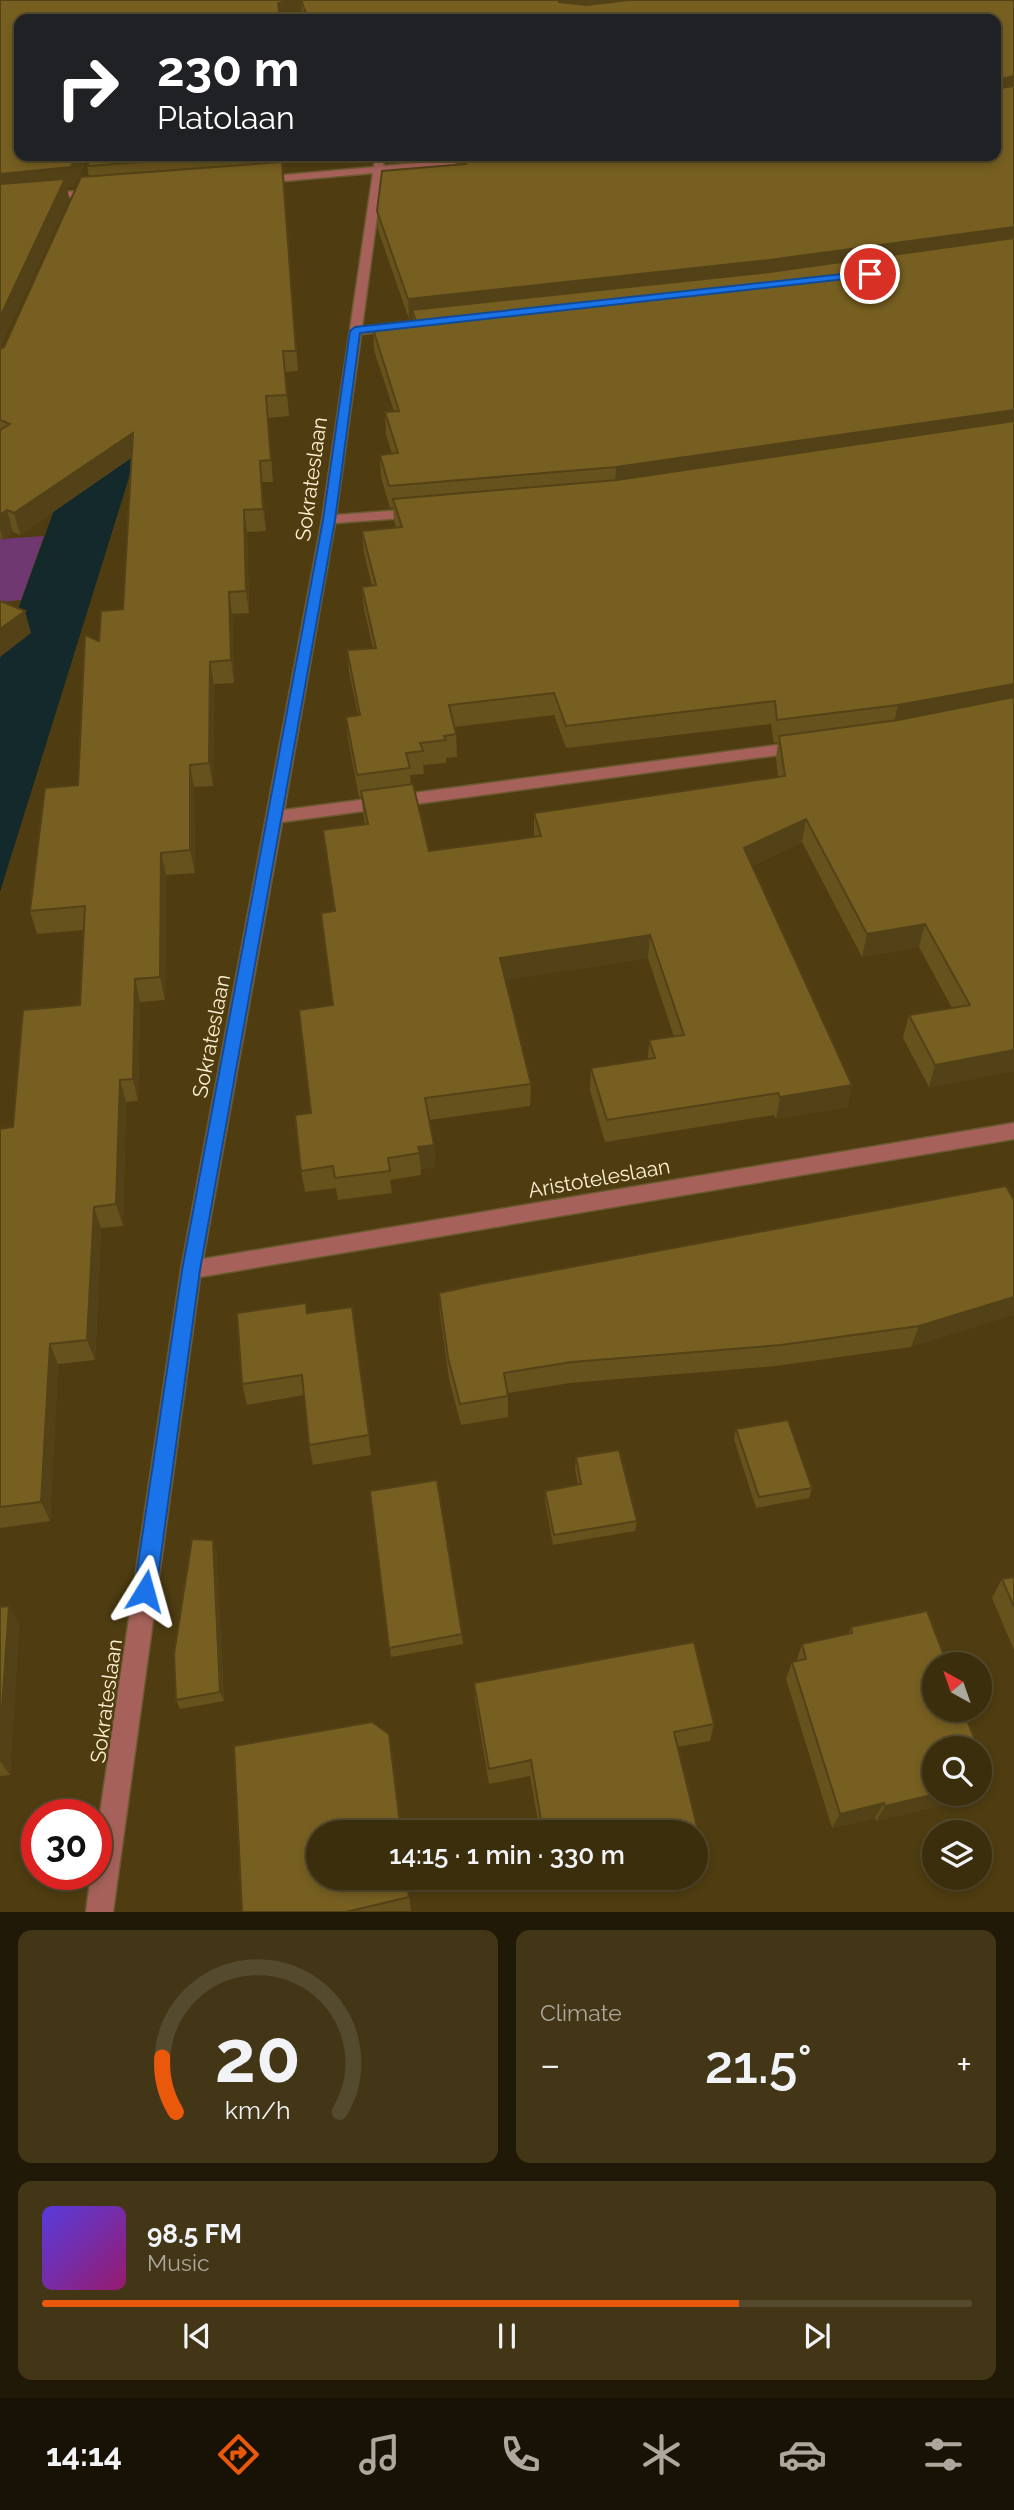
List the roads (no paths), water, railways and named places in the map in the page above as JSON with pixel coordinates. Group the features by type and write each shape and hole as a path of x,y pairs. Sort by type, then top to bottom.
{"street":[{"path":"255,180 379,163 484,161"},
{"name":"Sokrateslaan","path":"99,1912 191,1270 329,520 379,163"},
{"path":"0,198 81,189 115,190"},
{"path":"73,205 81,189"},
{"path":"355,331 450,321"},
{"path":"329,520 424,512"},
{"path":"275,817 810,746"},
{"name":"Aristoteleslaan","path":"191,1270 1014,1131"}],"water":[{"path":"217,195 0,892 0,659 154,235"}]}
